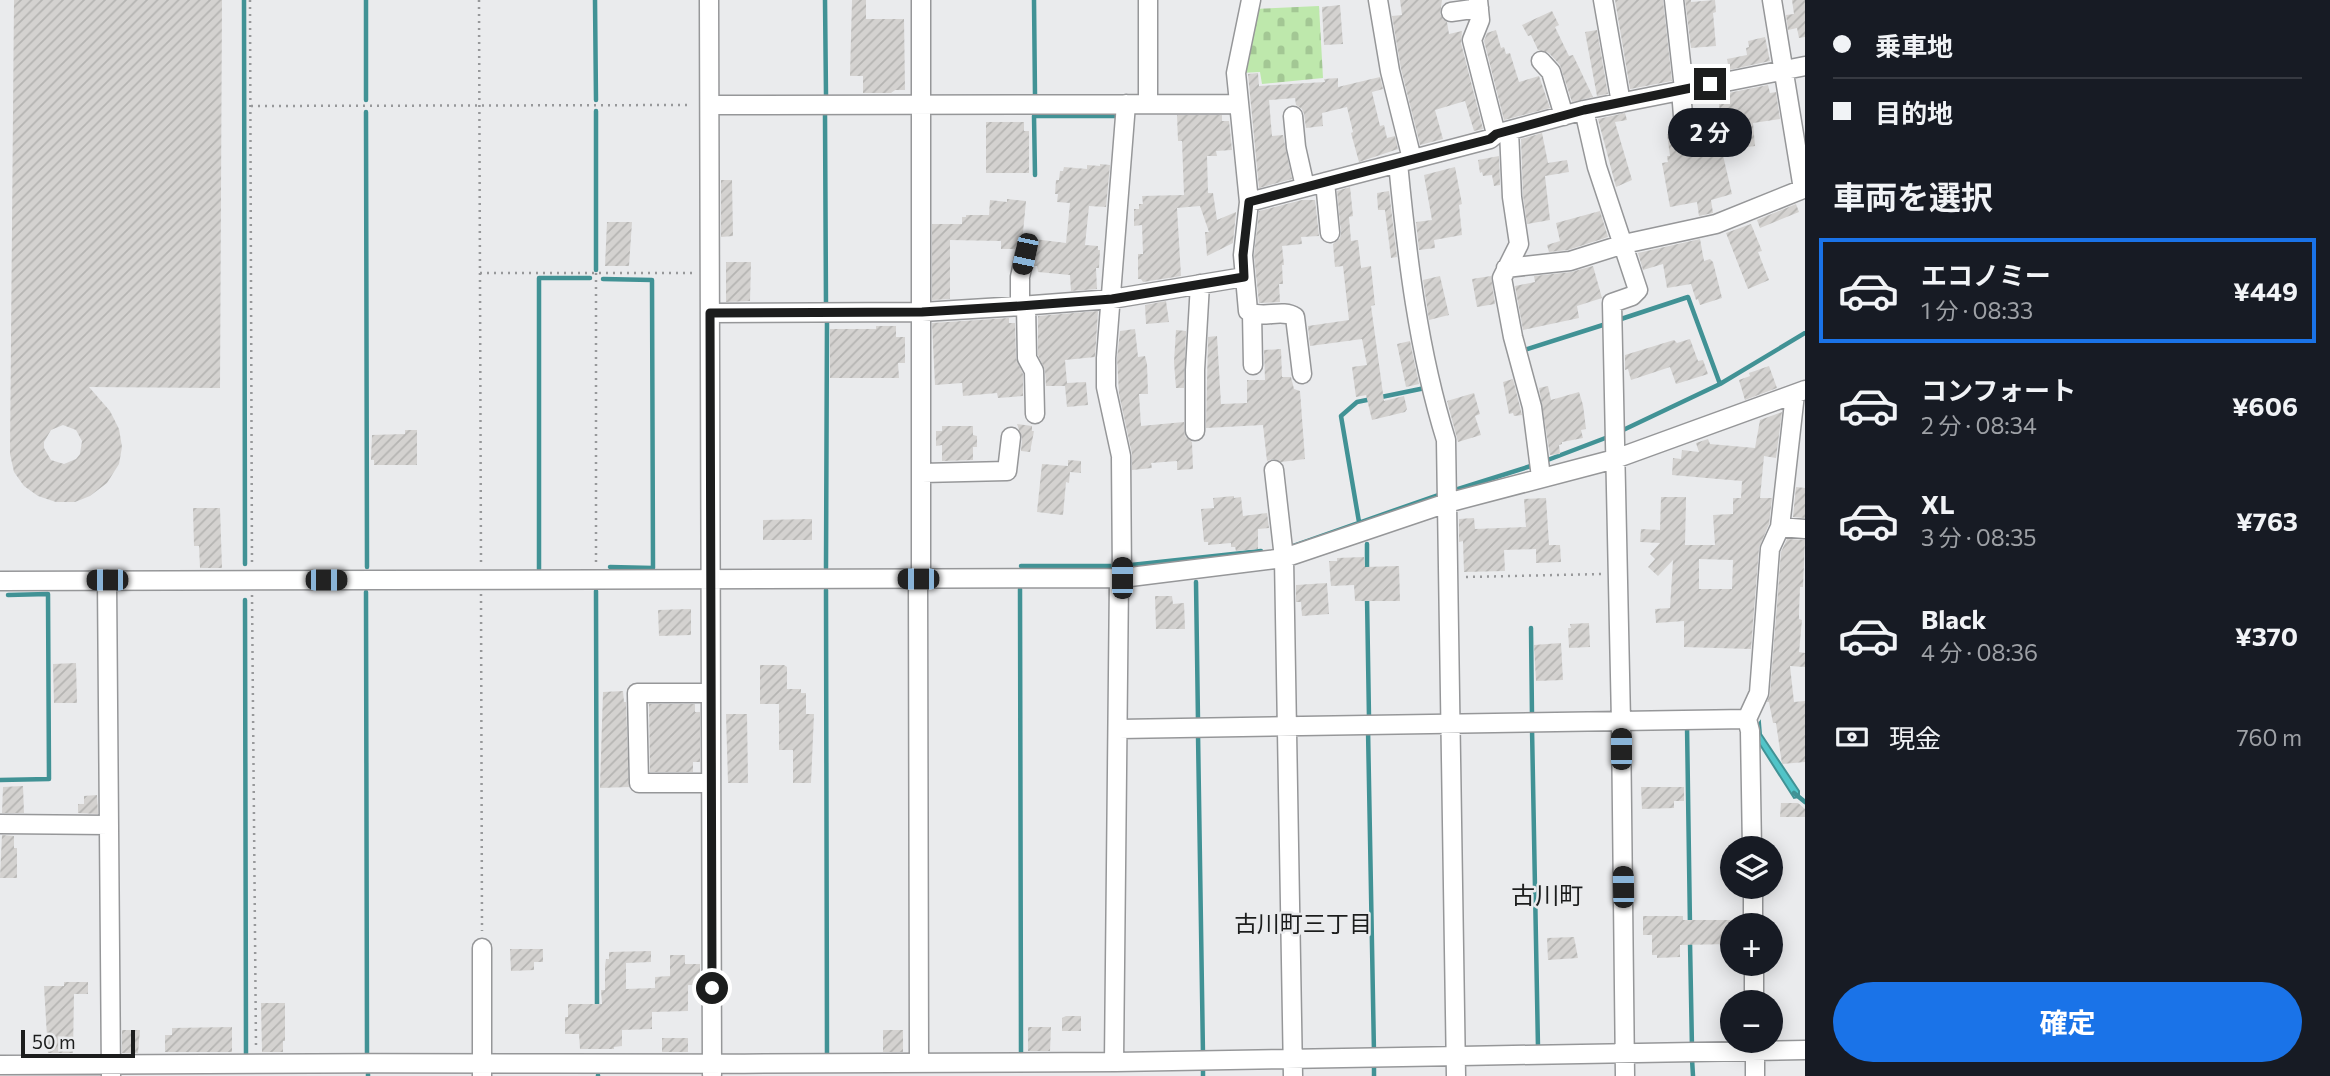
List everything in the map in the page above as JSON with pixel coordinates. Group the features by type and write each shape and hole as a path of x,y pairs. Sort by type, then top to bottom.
{"street":[{"path":"709,0 712,1070"},
{"path":"919,1062 921,0"},
{"path":"1148,0 1148,104"},
{"path":"1251,0 1236,73 1249,202 1243,255 1248,311 1290,314 1295,317 1301,374"},
{"path":"1378,0 1405,161 1408,265 1430,383 1446,440 1456,1076"},
{"path":"1603,0 1621,103"},
{"path":"1674,0 1684,129"},
{"path":"1506,268 1570,261 1624,244 1716,224 1804,195 1772,0"},
{"path":"1451,12 1478,4 1480,20 1472,40 1502,133 1519,244 1502,278 1513,337 1519,351 1532,407 1541,477"},
{"path":"1541,61 1551,72 1564,116"},
{"path":"1249,202 1490,139 1502,133 1584,110 1805,66"},
{"path":"1114,1062 1121,456 1107,387 1106,358 1126,104"},
{"path":"710,105 1238,104"},
{"path":"1584,110 1597,167 1638,290 1633,296 1612,303 1625,1076"},
{"path":"1293,116 1304,187"},
{"path":"1325,182 1330,233"},
{"path":"1025,254 1020,277 1027,358 1034,371 1035,414"},
{"path":"710,313 922,312 1112,299 1244,277"},
{"path":"1195,431 1200,284"},
{"path":"1252,313 1252,365"},
{"path":"0,581 1121,578 1284,558 1447,503 1615,459 1800,392 1780,527 1770,549 1759,693 1747,719 1750,731 1752,836"},
{"path":"922,473 1007,471 1011,437"},
{"path":"1274,470 1284,558 1292,1068"},
{"path":"1780,527 1805,529"},
{"path":"107,580 111,1070"},
{"path":"711,693 637,693 639,783 711,783"},
{"path":"1119,729 1747,719"},
{"path":"0,824 109,825"},
{"path":"482,948 482,1070"},
{"path":"0,1065 111,1070 712,1070 919,1062 1114,1062 1292,1068 1456,1056 1625,1053 1720,1048"},
{"path":"1783,1048 1805,1050"},
{"path":"1755,1053 1755,1076"}],"path":[{"path":"250,0 256,1070"},
{"path":"479,0 482,948"},
{"path":"250,106 710,105"},
{"path":"480,273 710,273"},
{"path":"596,273 596,579"},
{"path":"1448,578 1618,574"}],"green space":[{"path":"1319,6 1323,78 1262,84 1260,72 1240,73 1253,9"}],"water":[{"path":"1760,722 1761,734 1799,791 1799,797 1794,798 1757,740 1755,729"}],"building":[{"path":"14,0 222,0 220,388 89,387 110,411 119,429 122,447 119,464 107,483 90,496 75,502 56,502 38,496 24,486 14,472 10,454","holes":["63,425 76,430 82,441 80,454 76,459 64,464 51,460 44,448 44,442 51,430"]},
{"path":"852,0 866,0 866,19 904,19 905,90 863,93 863,76 850,76"},
{"path":"1400,0 1442,0 1440,14 1447,22 1449,34 1462,31 1461,43 1483,129 1474,131 1465,101 1435,110 1443,139 1420,145 1401,69 1392,16 1402,15"},
{"path":"1615,0 1663,0 1672,81 1630,89"},
{"path":"1685,0 1715,0 1716,12 1713,13 1716,46 1691,48"},
{"path":"1792,0 1805,0 1805,37 1799,38 1797,28 1788,30 1786,15 1794,14"},
{"path":"1340,5 1343,44 1324,45 1322,7"},
{"path":"1552,11 1559,25 1555,27 1569,56 1573,55 1593,97 1572,102 1560,65 1549,53 1538,50 1531,35 1528,36 1522,25"},
{"path":"1496,30 1501,48 1504,47 1506,54 1510,53 1519,82 1539,76 1550,108 1504,120 1484,41 1487,33"},
{"path":"1597,30 1608,94 1597,96 1585,32"},
{"path":"1765,37 1770,61 1729,70 1727,59 1747,55 1748,41"},
{"path":"1258,73 1259,86 1325,82 1324,79 1338,78 1338,87 1380,77 1383,89 1372,92 1380,126 1384,125 1387,138 1395,136 1398,149 1359,162 1347,107 1322,113 1323,126 1306,128 1304,114 1296,105 1295,98 1269,100 1272,136 1283,135 1292,179 1259,188 1248,74"},
{"path":"1768,85 1770,93 1776,92 1780,119 1753,123 1755,146 1724,150 1718,95"},
{"path":"1625,113 1627,120 1615,122 1632,180 1616,187 1598,119"},
{"path":"1177,115 1222,115 1222,121 1229,121 1232,150 1216,151 1217,156 1207,156 1208,193 1213,193 1217,220 1236,212 1233,243 1207,256 1205,232 1209,232 1200,206 1177,208 1181,276 1143,282 1138,279 1138,254 1143,254 1142,225 1134,226 1134,209 1139,209 1139,204 1143,204 1142,196 1184,195 1182,141 1178,141"},
{"path":"986,122 1024,122 1024,131 1029,131 1029,173 986,173"},
{"path":"1542,133 1548,163 1567,160 1569,172 1545,176 1550,220 1527,224 1521,139"},
{"path":"1674,133 1684,140 1687,157 1722,151 1732,194 1711,200 1713,213 1699,216 1697,202 1670,207 1662,163 1668,162 1667,156 1670,156 1667,134"},
{"path":"1499,156 1500,185 1494,186 1492,175 1483,176 1482,172 1480,173 1478,160"},
{"path":"1087,165 1110,165 1106,207 1089,206 1085,245 1098,246 1100,250 1099,268 1096,268 1097,289 1071,291 1070,275 1038,272 1037,266 1034,266 1034,239 1066,243 1070,203 1057,202 1056,180 1059,180 1060,171 1063,171 1064,167 1087,169"},
{"path":"1455,167 1462,204 1459,205 1462,235 1434,240 1435,248 1419,250 1416,222 1432,220 1424,175"},
{"path":"721,180 732,180 733,236 721,237"},
{"path":"1350,187 1353,216 1349,217 1351,241 1358,240 1361,268 1371,266 1375,305 1371,306 1384,401 1404,396 1407,409 1405,412 1372,420 1366,395 1356,397 1352,367 1367,365 1362,339 1310,346 1308,326 1349,320 1343,266 1335,267 1333,244 1340,238 1341,233 1337,191"},
{"path":"1389,191 1397,257 1391,258 1385,210 1378,210 1377,193"},
{"path":"1007,199 1026,201 1022,243 1015,249 1001,249 1001,241 950,240 950,299 932,300 932,224 962,224 962,217 966,215 989,215 990,200 1007,202"},
{"path":"1302,200 1315,200 1319,236 1301,237 1302,244 1282,246 1284,265 1283,284 1279,284 1280,302 1259,303 1254,255 1259,211"},
{"path":"1796,204 1799,212 1760,228 1757,220"},
{"path":"1600,211 1608,237 1568,250 1549,252 1547,245 1560,241 1556,223"},
{"path":"607,222 632,222 629,266 605,266"},
{"path":"1751,224 1762,251 1758,252 1769,280 1748,289 1726,233"},
{"path":"1700,239 1704,261 1710,259 1713,262 1722,298 1700,305 1691,284 1667,288 1663,264 1643,270 1638,253"},
{"path":"726,262 751,262 750,301 726,302"},
{"path":"1593,266 1602,298 1577,306 1579,318 1523,330 1515,286 1535,282 1534,276 1571,272"},
{"path":"1440,276 1449,315 1429,320 1423,280"},
{"path":"1491,276 1495,304 1477,307 1472,279"},
{"path":"1166,301 1169,322 1146,324 1145,305"},
{"path":"1098,311 1095,357 1065,360 1067,383 1086,382 1088,405 1067,407 1065,386 1046,386 1045,370 1038,355 1038,316"},
{"path":"1009,318 1009,323 1015,323 1016,358 1023,374 1023,396 998,398 997,393 963,396 962,383 935,385 932,323"},
{"path":"876,326 896,326 896,337 905,337 905,363 898,363 899,378 830,378 830,329 876,329"},
{"path":"1135,329 1138,357 1145,356 1147,364 1148,394 1139,394 1141,426 1184,422 1185,436 1192,442 1193,469 1177,470 1177,461 1151,463 1152,468 1132,470 1132,454 1119,394 1117,358 1120,331"},
{"path":"1176,330 1186,331 1184,388 1176,388"},
{"path":"1217,336 1221,404 1247,403 1247,380 1265,380 1264,350 1281,349 1282,377 1291,377 1294,389 1300,391 1305,459 1267,461 1263,425 1206,428 1208,337"},
{"path":"1690,339 1698,361 1703,360 1708,374 1676,384 1670,367 1631,380 1628,369 1625,370 1625,355 1674,340 1677,343"},
{"path":"1410,341 1419,384 1406,387 1397,344"},
{"path":"1769,366 1777,388 1745,400 1739,380 1750,376 1749,373"},
{"path":"1513,379 1522,415 1509,414 1503,382"},
{"path":"1548,386 1551,400 1579,392 1583,405 1586,429 1581,430 1583,438 1562,442 1559,445 1560,454 1550,455 1539,388"},
{"path":"1474,393 1480,414 1475,416 1481,435 1458,442 1447,401"},
{"path":"1782,412 1776,458 1764,456 1760,498 1772,498 1769,524 1759,548 1751,649 1684,647 1684,621 1656,623 1655,609 1670,608 1673,560 1658,576 1648,567 1655,559 1650,554 1660,543 1640,542 1641,529 1660,530 1661,497 1686,497 1685,545 1715,545 1713,515 1733,514 1733,498 1741,498 1742,481 1672,475 1673,458 1681,459 1682,450 1699,452 1696,443 1708,439 1710,444 1755,448 1760,420","holes":["1699,559 1733,560 1732,589 1699,589"]},
{"path":"1017,424 1032,426 1034,431 1030,452 1021,451 1022,438"},
{"path":"942,426 973,426 977,447 973,447 973,460 942,461 942,445 936,446 936,431 942,431"},
{"path":"405,430 417,430 417,465 374,465 374,460 371,460 372,435 405,434"},
{"path":"1068,460 1081,461 1081,473 1070,472 1069,483 1066,482 1063,515 1037,512 1042,464 1068,466"},
{"path":"1796,487 1805,488 1805,518 1793,517"},
{"path":"1241,497 1243,516 1267,513 1269,528 1258,529 1258,549 1236,551 1235,547 1231,547 1231,543 1208,545 1208,542 1204,542 1201,509 1214,508 1213,498"},
{"path":"1546,498 1549,545 1560,545 1561,562 1536,563 1536,549 1504,550 1505,571 1464,572 1463,541 1459,542 1459,519 1474,518 1475,529 1526,527 1524,499"},
{"path":"193,508 220,508 222,568 200,568 199,546 194,546"},
{"path":"812,519 812,540 763,540 763,520"},
{"path":"1787,539 1805,540 1803,587 1800,587 1799,619 1802,620 1799,652 1805,653 1805,667 1790,666 1794,702 1805,701 1805,762 1782,764 1776,723 1773,723 1767,702 1770,694 1781,552"},
{"path":"1364,557 1365,567 1399,566 1400,601 1355,601 1354,585 1331,586 1329,561"},
{"path":"1327,583 1329,614 1302,616 1301,602 1296,602 1296,585"},
{"path":"1155,596 1172,596 1173,604 1184,603 1185,629 1156,629"},
{"path":"691,609 691,635 659,636 658,610"},
{"path":"1589,623 1590,647 1569,648 1570,624"},
{"path":"1561,643 1563,680 1536,681 1534,645"},
{"path":"76,663 77,703 54,703 53,664"},
{"path":"760,665 784,665 787,667 787,689 801,689 801,693 806,693 806,714 814,714 811,783 793,783 793,750 779,750 779,704 760,704"},
{"path":"623,691 626,702 629,787 600,788 603,692"},
{"path":"649,704 695,704 695,712 700,712 700,762 693,762 693,772 650,772"},
{"path":"726,714 747,714 748,783 728,783"},
{"path":"23,786 24,813 2,813 3,787"},
{"path":"1641,787 1684,787 1684,801 1674,801 1674,808 1642,809"},
{"path":"97,795 98,814 78,813 78,804 84,804 84,796"},
{"path":"1781,803 1798,803 1805,809 1805,817 1780,817"},
{"path":"2,835 14,836 14,848 17,848 17,878 0,878"},
{"path":"1643,916 1720,920 1720,944 1680,945 1680,957 1657,958 1657,955 1652,955 1652,935 1643,935"},
{"path":"1574,937 1578,958 1548,960 1547,938"},
{"path":"510,949 543,949 543,962 534,962 534,970 511,971"},
{"path":"651,951 651,962 626,963 626,989 655,988 655,977 670,976 670,955 685,955 685,964 700,964 700,985 688,985 688,1011 652,1012 652,1029 622,1030 622,1046 614,1049 580,1049 579,1034 565,1034 568,1004 602,1004 601,990 605,990 605,966 609,952"},
{"path":"64,982 88,982 88,994 74,994 73,1053 48,1053 44,986 64,986"},
{"path":"261,1003 285,1003 283,1052 262,1052"},
{"path":"1081,1016 1081,1031 1062,1031 1062,1018"},
{"path":"232,1027 232,1052 165,1052 165,1035 172,1035 172,1028"},
{"path":"1028,1027 1051,1027 1050,1051 1028,1051"},
{"path":"122,1030 140,1030 138,1053 122,1053"},
{"path":"883,1030 903,1030 903,1052 883,1052"},
{"path":"662,1038 688,1038 688,1052 662,1052"}],"waterway":[{"path":"244,0 245,564"},
{"path":"366,0 366,100"},
{"path":"595,0 596,100"},
{"path":"825,0 826,95"},
{"path":"1034,0 1035,95"},
{"path":"596,111 596,270"},
{"path":"366,112 367,567"},
{"path":"825,115 826,307"},
{"path":"1035,175 1034,116 1116,116"},
{"path":"539,569 539,278 590,278"},
{"path":"603,279 652,280 653,568 610,567"},
{"path":"1618,320 1688,297 1720,384"},
{"path":"826,568 827,318"},
{"path":"1524,350 1606,324"},
{"path":"1621,431 1720,384 1805,333"},
{"path":"1359,522 1341,416 1357,402 1425,388"},
{"path":"1545,461 1608,437"},
{"path":"1455,490 1534,465"},
{"path":"1290,547 1441,494"},
{"path":"1367,544 1367,571"},
{"path":"1131,565 1261,551"},
{"path":"1021,566 1112,566"},
{"path":"1196,582 1198,721 1201,721"},
{"path":"1020,589 1021,1055"},
{"path":"826,590 827,1057"},
{"path":"596,591 597,1008"},
{"path":"366,592 367,1054"},
{"path":"0,780 49,779 48,594 8,595"},
{"path":"1367,597 1369,718"},
{"path":"245,600 246,1057"},
{"path":"1531,628 1532,716"},
{"path":"1687,725 1690,926"},
{"path":"1532,728 1538,1048"},
{"path":"1368,729 1374,1053"},
{"path":"1198,734 1203,1055"},
{"path":"1794,793 1805,802"},
{"path":"1690,942 1692,1048"},
{"path":"1692,1059 1693,1076"},
{"path":"1374,1065 1374,1076"},
{"path":"1203,1071 1203,1076"}],"district":[{"name":"古川町","path":"1547,896"},
{"name":"古川町三丁目","path":"1303,924"}],"route":[{"path":"712,988 710,313 922,312 1020,306 1112,299 1244,277 1243,255 1249,202 1490,139 1496,134 1584,110 1710,84"}]}
